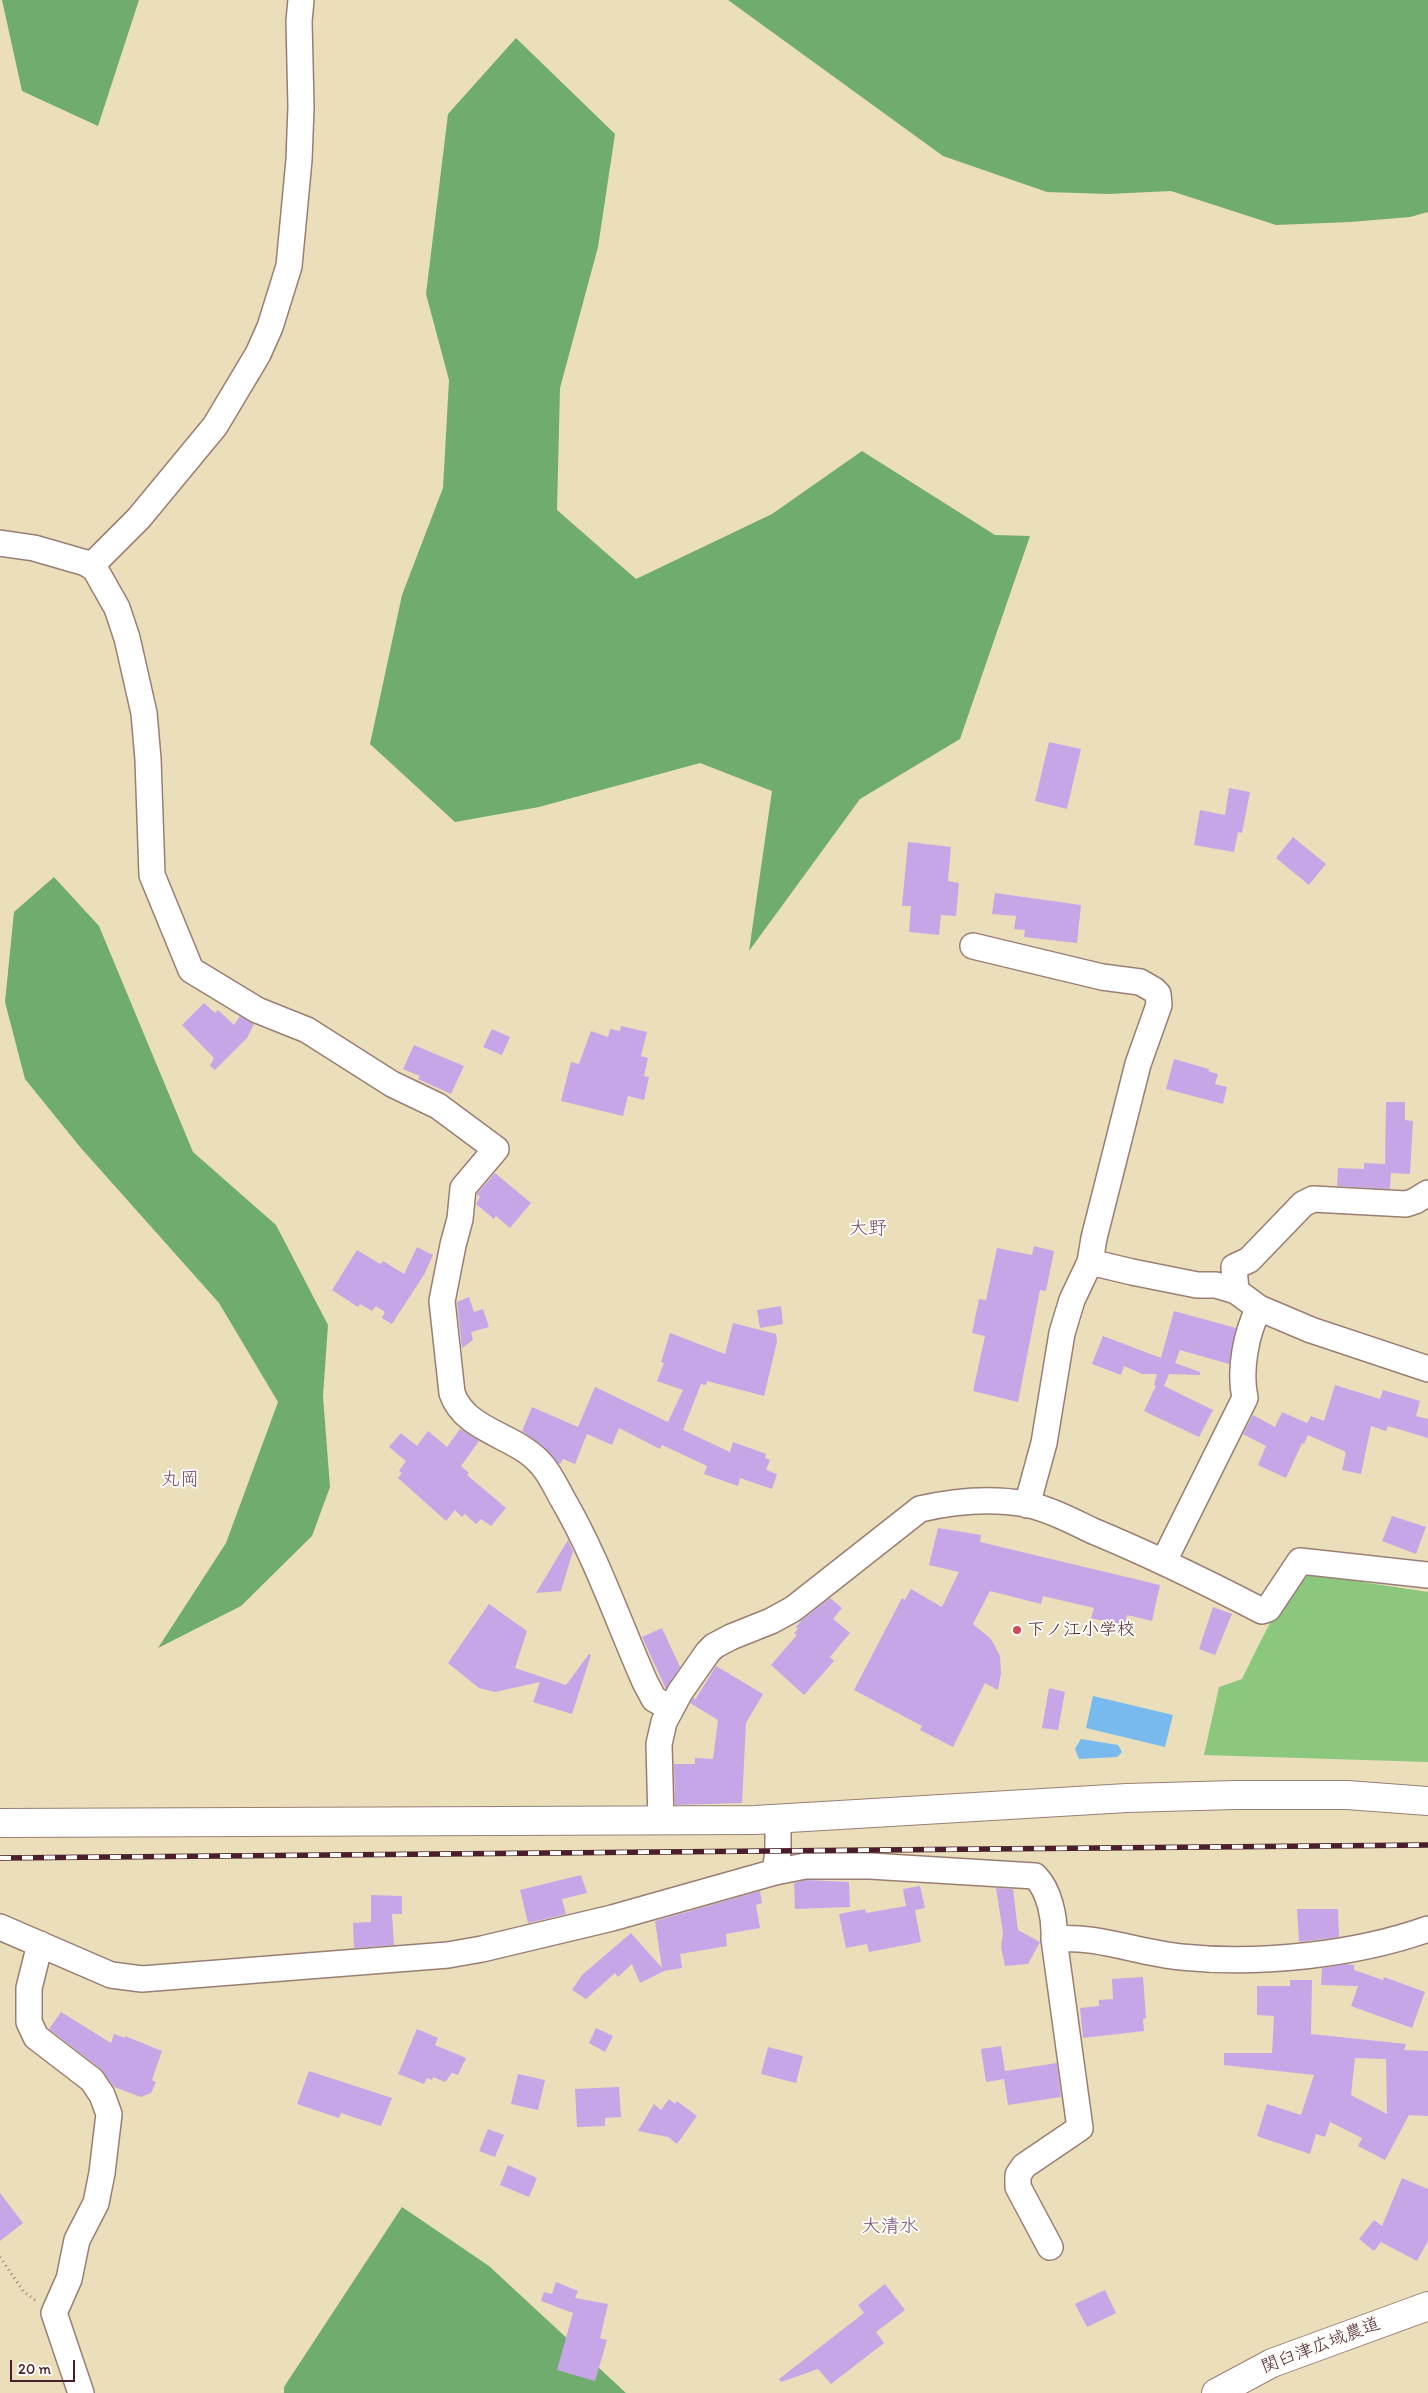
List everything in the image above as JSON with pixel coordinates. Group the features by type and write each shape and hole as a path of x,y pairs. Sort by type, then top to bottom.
{"street":[{"path":"90,566 139,518 215,426 258,354 270,327 289,266 299,151 300,0"},
{"path":"0,543 34,548 86,563 94,569 117,608 128,638 144,712 148,759 152,875 191,970 257,1010 307,1030 392,1084 438,1106 496,1149 463,1188 460,1219 443,1289 442,1301 454,1401 468,1417 512,1442 542,1464 578,1525 645,1682 654,1699 670,1708"},
{"path":"972,946 1102,976 1140,982 1158,994 1159,1005 1138,1064 1094,1238 1090,1262 1072,1300 1062,1333 1044,1443 1027,1504"},
{"path":"1236,1291 1234,1267 1249,1260 1303,1204 1313,1199 1406,1204 1428,1193"},
{"path":"1090,1262 1197,1285 1216,1285 1236,1291 1259,1308 1311,1330 1428,1369"},
{"path":"1164,1561 1245,1398 1242,1385 1250,1326 1259,1308"},
{"path":"661,1821 659,1744 670,1708 694,1671 714,1646 788,1612 920,1509 944,1503 987,1501 1027,1504 1164,1561 1262,1611 1268,1609 1300,1560 1427,1572"},
{"path":"0,1823 778,1819 1190,1795 1347,1795 1428,1801"},
{"path":"774,1872 778,1851 778,1819"},
{"path":"0,1928 111,1974 128,1978 403,1960 491,1947 612,1918 774,1872 805,1866 830,1864 1035,1876 1043,1887 1055,1926 1054,1939 1080,2128 1024,2166 1018,2175 1018,2187 1050,2247"},
{"path":"1054,1939 1069,1938 1123,1945 1182,1957 1249,1958 1306,1955 1371,1946 1428,1929"},
{"path":"40,1944 29,1988 29,2022 36,2037 92,2080 102,2094 110,2114 96,2203 77,2240 69,2279 54,2313 80,2393"},
{"name":"関臼津広域農道","path":"1216,2393 1272,2363 1428,2306"}],"path":[{"path":"0,2257 24,2292 54,2313"}],"green space":[{"path":"2,0 139,0 98,126 22,91"},
{"path":"728,0 1428,0 1428,212 1410,217 1276,225 1171,191 1108,194 1047,192 943,156"},
{"path":"516,38 615,134 598,247 560,388 557,510 636,579 772,514 862,451 995,535 1030,536 960,739 860,799 749,951 772,791 700,763 539,807 455,822 370,744 402,595 443,488 449,380 426,294 448,114"},
{"path":"54,877 99,926 193,1152 276,1225 328,1325 323,1396 330,1487 312,1536 241,1606 158,1648 226,1543 278,1402 219,1303 80,1147 25,1079 5,1002 14,912"},
{"path":"1309,1574 1428,1592 1428,1762 1204,1755 1219,1687 1242,1679 1279,1608 1298,1583"},
{"path":"402,2207 489,2266 626,2393 284,2393 284,2387"}],"water":[{"path":"1093,1696 1173,1715 1165,1747 1086,1728"},
{"path":"1081,1739 1118,1745 1122,1752 1117,1757 1079,1759 1075,1749"}],"building":[{"path":"1049,742 1081,749 1067,809 1035,801"},
{"path":"1229,788 1250,792 1242,833 1238,832 1234,852 1194,845 1200,810 1225,815"},
{"path":"1293,837 1326,864 1309,885 1276,858"},
{"path":"908,842 951,847 948,881 959,883 956,916 941,915 939,935 909,932 911,906 902,906"},
{"path":"995,893 1081,905 1077,943 1024,937 1025,930 1014,929 1016,916 992,914"},
{"path":"204,1003 215,1013 218,1010 234,1025 240,1016 254,1024 247,1038 215,1070 210,1066 214,1058 182,1025"},
{"path":"621,1026 647,1032 641,1056 648,1058 644,1076 649,1077 644,1100 628,1096 623,1116 561,1101 571,1062 579,1064 591,1031 608,1037 610,1029 620,1031"},
{"path":"492,1029 510,1037 502,1055 483,1047"},
{"path":"414,1045 464,1066 451,1094 418,1079 420,1076 403,1069"},
{"path":"1174,1059 1209,1069 1208,1071 1218,1074 1215,1084 1227,1087 1223,1104 1166,1089"},
{"path":"1386,1102 1405,1102 1405,1120 1413,1121 1410,1174 1391,1173 1390,1189 1337,1186 1338,1168 1364,1169 1364,1163 1385,1164"},
{"path":"495,1173 531,1203 510,1228 496,1216 494,1219 476,1204 480,1197 477,1194"},
{"path":"1034,1246 1054,1251 1046,1291 1040,1290 1018,1402 973,1391 985,1336 972,1333 979,1299 986,1300 997,1248 1032,1255"},
{"path":"417,1247 433,1255 425,1273 392,1324 382,1318 385,1312 376,1306 372,1311 360,1304 358,1307 332,1290 357,1250 380,1264 383,1261 404,1274"},
{"path":"469,1297 474,1312 483,1309 489,1327 471,1332 473,1340 462,1348 457,1302"},
{"path":"781,1306 783,1324 760,1328 757,1310"},
{"path":"1174,1311 1236,1328 1229,1364 1180,1350 1175,1363 1200,1372 1200,1375 1169,1374 1164,1386 1213,1410 1199,1437 1144,1411 1156,1386 1154,1385 1157,1374 1142,1374 1124,1366 1121,1375 1092,1364 1103,1336 1161,1358"},
{"path":"733,1323 776,1334 777,1342 764,1396 707,1381 706,1385 701,1384 683,1430 730,1452 733,1442 766,1454 765,1458 770,1460 766,1470 777,1474 772,1489 740,1478 738,1486 704,1474 707,1466 662,1445 660,1449 619,1428 612,1445 587,1434 575,1464 563,1459 560,1464 558,1463 542,1445 522,1431 532,1407 578,1427 595,1387 668,1422 683,1390 657,1381 664,1363 661,1362 670,1333 725,1354"},
{"path":"1335,1385 1380,1399 1383,1390 1420,1401 1416,1416 1428,1419 1428,1438 1388,1426 1386,1431 1371,1426 1361,1474 1342,1470 1346,1452 1308,1435 1304,1444 1302,1443 1286,1478 1258,1465 1266,1446 1243,1434 1253,1415 1275,1427 1282,1412 1307,1423 1311,1416 1324,1421"},
{"path":"460,1429 479,1441 461,1466 469,1473 467,1475 506,1508 491,1526 481,1519 476,1524 465,1514 462,1517 455,1510 446,1521 398,1478 402,1473 399,1471 406,1461 389,1447 401,1433 417,1446 428,1431 447,1447"},
{"path":"1392,1516 1426,1527 1416,1554 1382,1541"},
{"path":"938,1528 981,1535 980,1542 1160,1585 1152,1621 1127,1615 1125,1626 1091,1618 1094,1608 1043,1596 1041,1604 990,1591 973,1624 991,1639 1000,1656 1001,1674 998,1690 985,1683 953,1747 920,1730 922,1726 854,1690 902,1598 905,1600 911,1589 942,1607 959,1572 929,1565"},
{"path":"568,1540 573,1551 561,1591 536,1593"},
{"path":"830,1598 842,1608 833,1619 850,1633 830,1657 834,1661 804,1695 771,1665 797,1635 794,1633 801,1621"},
{"path":"489,1604 527,1631 515,1668 566,1685 589,1654 591,1655 572,1714 533,1702 540,1682 495,1692 479,1688 448,1663"},
{"path":"1213,1607 1232,1614 1215,1655 1199,1649"},
{"path":"662,1628 680,1667 666,1689 642,1637"},
{"path":"716,1666 763,1694 746,1723 742,1803 675,1805 674,1764 695,1764 695,1758 713,1759 718,1720 690,1703 694,1697 695,1700"},
{"path":"1049,1688 1065,1692 1058,1730 1042,1728"},
{"path":"581,1875 587,1893 562,1899 566,1914 528,1923 520,1890"},
{"path":"806,1880 849,1882 850,1907 795,1909 794,1883"},
{"path":"920,1886 925,1908 915,1910 921,1942 869,1952 867,1944 846,1948 839,1914 865,1909 866,1913 906,1906 903,1889"},
{"path":"996,1888 1013,1889 1018,1930 1040,1942 1028,1964 1005,1966 1001,1947 1003,1933"},
{"path":"760,1891 762,1903 756,1905 760,1928 726,1934 727,1946 680,1954 682,1968 664,1971 640,1983 632,1964 618,1977 615,1973 586,1999 572,1990 582,1975 631,1933 662,1968 655,1921"},
{"path":"371,1895 402,1896 402,1914 392,1914 394,1945 354,1948 353,1923 371,1922"},
{"path":"1297,1909 1338,1909 1339,1937 1299,1942"},
{"path":"1346,1964 1354,1965 1354,1970 1383,1980 1384,1977 1425,1992 1412,2028 1351,2006 1358,1986 1321,1985 1322,1968"},
{"path":"1143,1977 1146,2018 1143,2019 1144,2031 1083,2038 1080,2008 1099,2006 1099,2000 1113,1999 1112,1979"},
{"path":"1290,1980 1312,1980 1311,2034 1406,2044 1404,2050 1428,2051 1428,2116 1409,2115 1385,2160 1358,2146 1362,2138 1330,2122 1325,2137 1316,2134 1310,2154 1257,2136 1267,2104 1301,2115 1314,2075 1224,2065 1224,2053 1272,2053 1274,2016 1257,2015 1257,1986 1290,1986","holes":["1355,2058 1386,2059 1387,2114 1351,2095"]},
{"path":"61,2012 111,2043 114,2034 125,2038 125,2036 162,2051 152,2080 156,2082 151,2093 141,2097 114,2087 101,2069 49,2029"},
{"path":"596,2028 613,2036 605,2052 589,2043"},
{"path":"417,2029 438,2038 435,2045 466,2058 458,2075 452,2073 445,2082 433,2077 432,2080 427,2078 424,2084 398,2074"},
{"path":"1001,2046 1005,2071 1057,2063 1061,2097 1008,2105 1004,2079 986,2082 981,2049"},
{"path":"768,2047 803,2056 796,2083 761,2074"},
{"path":"309,2071 392,2098 381,2126 341,2113 339,2118 297,2104"},
{"path":"518,2074 545,2080 538,2110 511,2104"},
{"path":"619,2087 621,2117 605,2118 605,2126 577,2127 575,2089"},
{"path":"669,2099 675,2104 677,2101 697,2116 677,2144 668,2137 638,2131 654,2104 661,2110"},
{"path":"488,2129 504,2135 495,2157 479,2151"},
{"path":"508,2165 537,2178 529,2197 500,2185"},
{"path":"1402,2178 1428,2189 1428,2241 1417,2261 1381,2242 1374,2251 1359,2239 1374,2220 1382,2226"},
{"path":"0,2193 23,2223 0,2241"},
{"path":"556,2282 578,2291 575,2298 608,2304 600,2338 607,2340 595,2381 557,2370 573,2313 541,2301 544,2292 552,2294"},
{"path":"885,2284 905,2310 876,2332 884,2343 831,2384 818,2369 781,2382 779,2379 864,2313 858,2305"},
{"path":"1105,2290 1116,2313 1087,2327 1075,2304"}],"railway":[{"path":"0,1858 1428,1845"}],"place":[{"name":"下ノ江小学校","path":"1017,1630"}],"district":[{"name":"大野","path":"868,1229"},
{"name":"丸岡","path":"180,1480"},
{"name":"大清水","path":"890,2227"}]}
